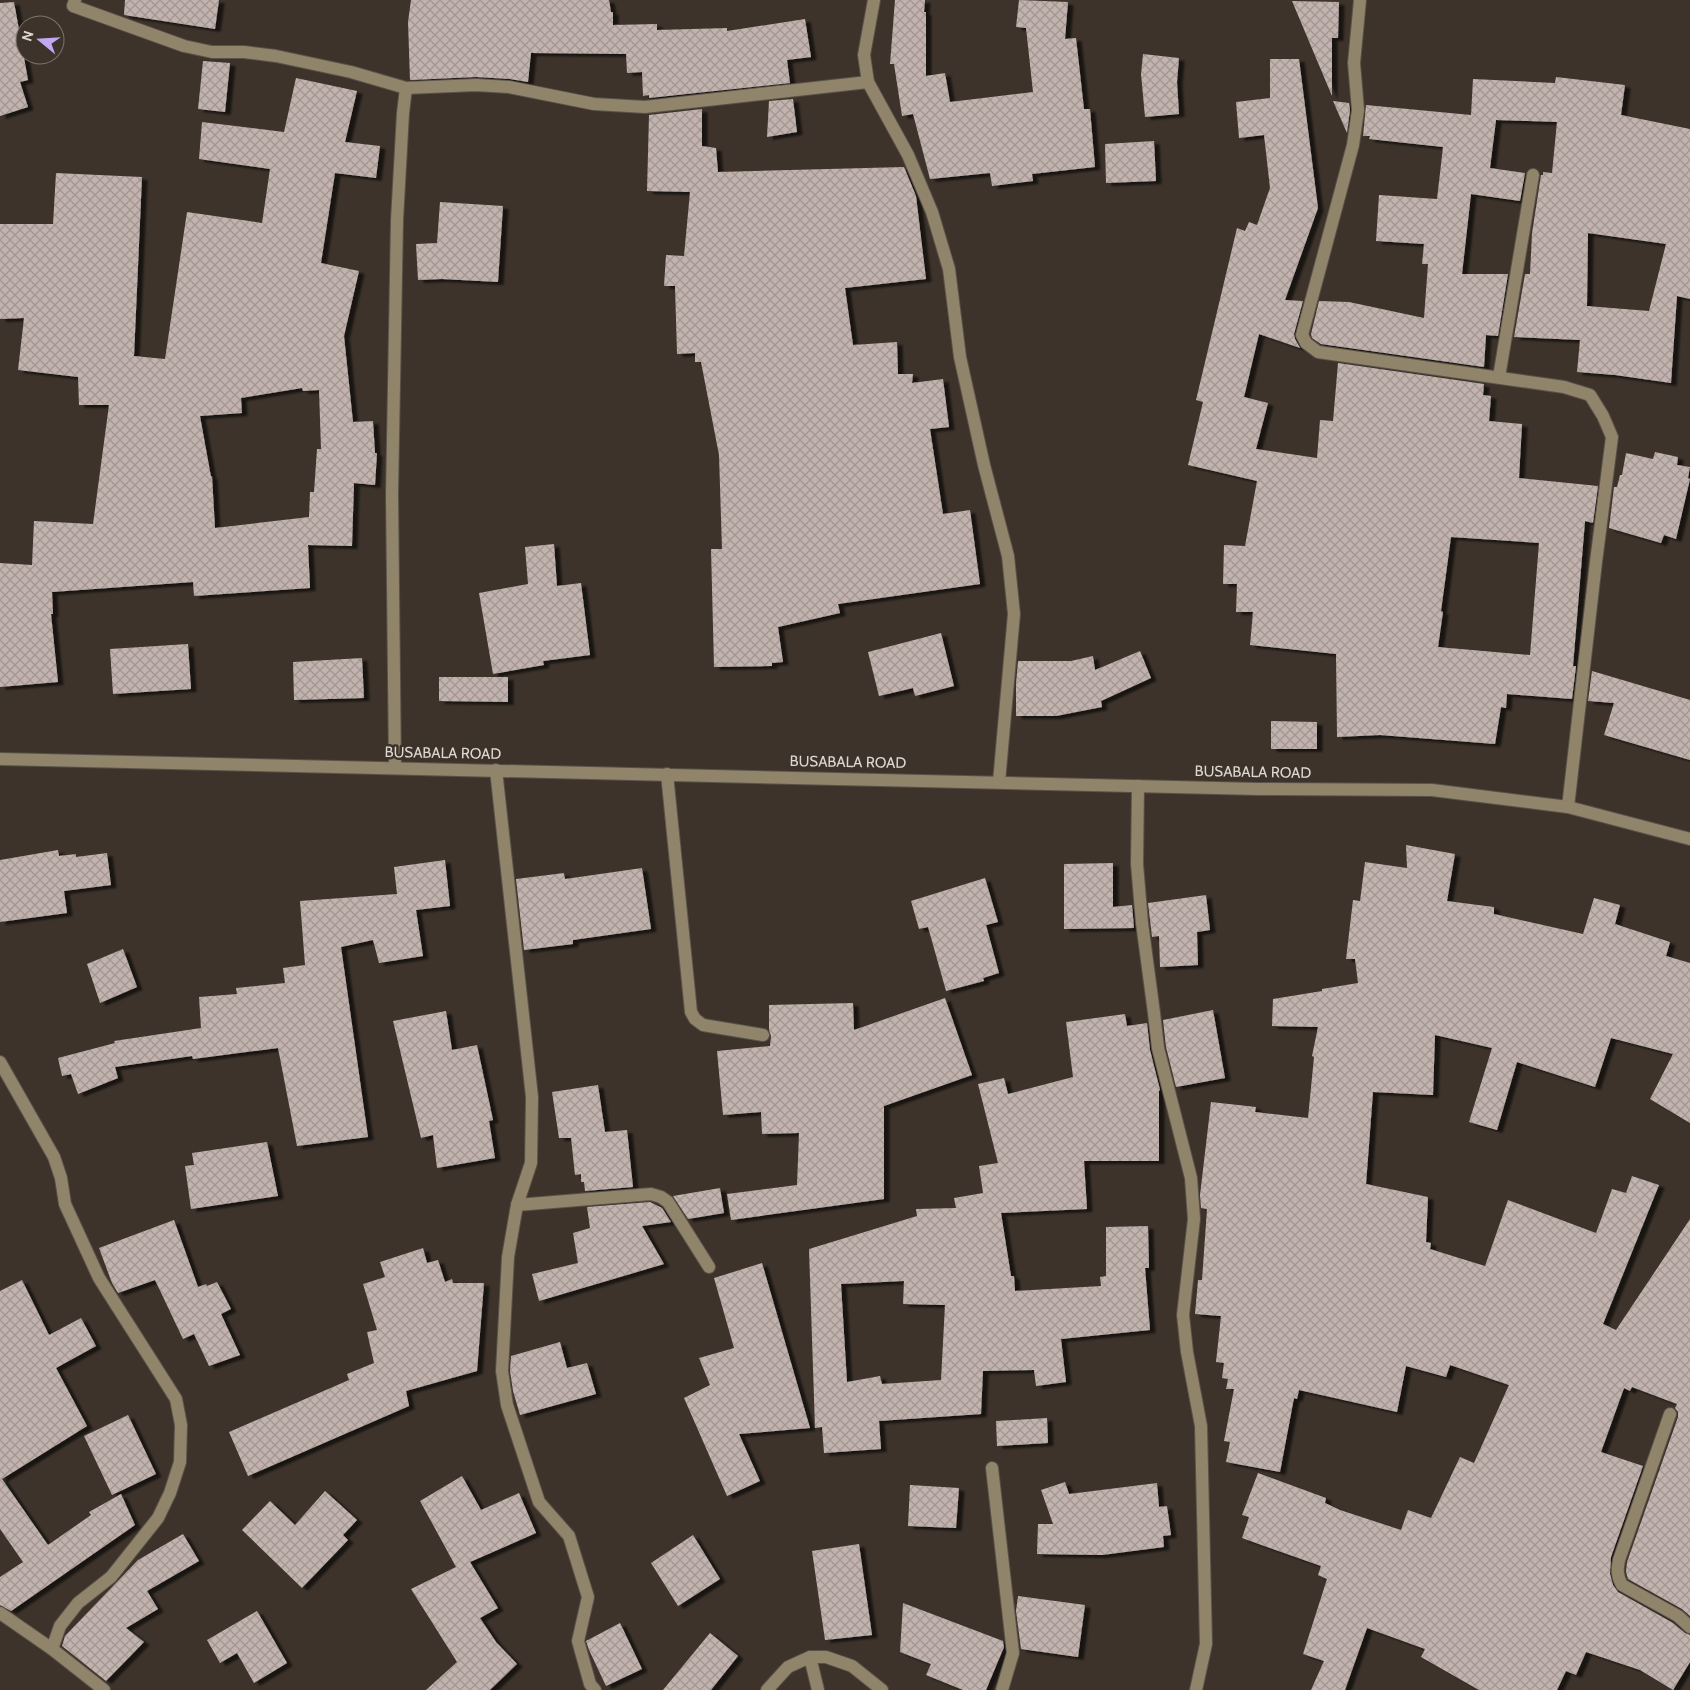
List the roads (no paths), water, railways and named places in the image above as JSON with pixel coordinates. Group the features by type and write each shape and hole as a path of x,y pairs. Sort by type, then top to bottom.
{"street":[{"path":"75,0 72,6 184,46 212,52 244,52 276,56 351,72 406,88 476,85 509,87 594,104 645,107 868,82"},
{"path":"874,0 864,55 868,82 908,155 932,212 948,269 960,357 984,465 1008,556 1014,614 998,782"},
{"path":"1360,0 1354,64 1358,110 1353,145 1302,335 1306,343 1318,352 1564,387 1590,395 1603,416 1612,437 1568,807"},
{"path":"395,768 392,485 397,220 406,88"},
{"path":"1499,377 1533,175"},
{"name":"BUSABALA ROAD","path":"0,759 1138,786 1432,790 1568,807 1690,839"},
{"path":"496,770 532,1097 531,1163 517,1205 508,1257 502,1371 507,1405 539,1502 569,1536 588,1596 578,1641 590,1684 595,1690"},
{"path":"667,774 691,1012 695,1019 703,1025 763,1035"},
{"path":"1138,786 1137,864 1152,1004 1158,1048 1190,1178 1194,1219 1183,1315 1187,1352 1201,1426 1206,1644 1196,1690"},
{"path":"0,1062 54,1157 61,1178 65,1204 99,1278 176,1399 181,1425 180,1462 170,1493 158,1518 111,1577 78,1603 60,1626 52,1649"},
{"path":"517,1205 651,1194 661,1196 668,1202 709,1267"},
{"path":"1670,1414 1617,1570 1618,1578 1622,1585 1678,1616 1690,1627"},
{"path":"992,1468 1013,1653 1002,1690"},
{"path":"0,1613 52,1649 104,1690"},
{"path":"810,1657 818,1690"},
{"path":"767,1690 788,1667 810,1657 826,1657 852,1666 882,1690"}]}
